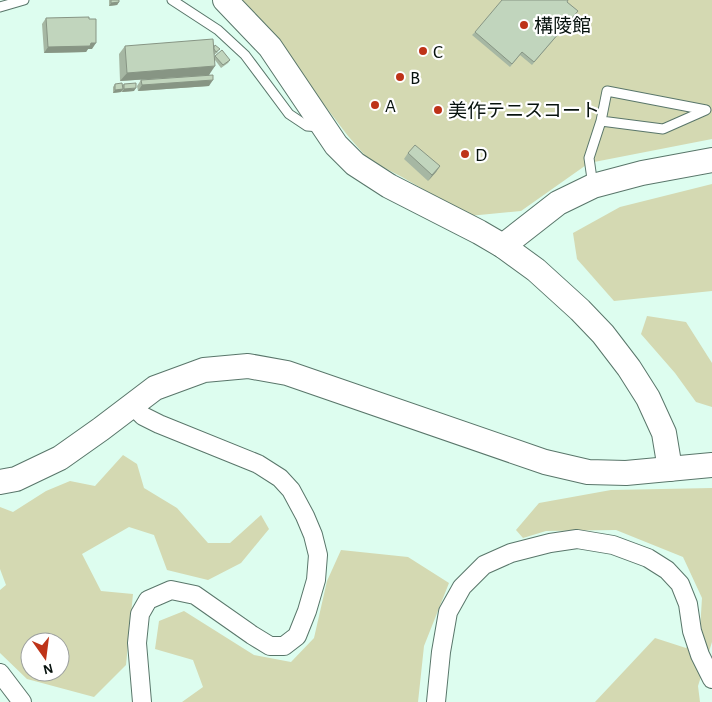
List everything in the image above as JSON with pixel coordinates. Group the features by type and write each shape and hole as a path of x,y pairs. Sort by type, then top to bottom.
{"street":[{"path":"225,0 270,47 336,145 355,164 389,186 503,246 536,270 603,334 629,368 648,398 664,433 670,469"},
{"path":"503,246 558,203 593,186 642,173 712,160"},
{"path":"0,482 16,478 60,458 155,388 204,370 248,366 287,374 545,462 588,472 626,473 712,465"},
{"path":"132,405 143,416 159,424 258,464 280,478 291,490 305,516 313,535 318,555 316,580 307,611 297,636 284,646 270,646 195,595 170,590 148,600 140,614 137,643 142,702"},
{"path":"436,702 441,652 448,612 462,587 484,565 511,553 550,543 577,539 613,544 648,558 667,570 680,584 688,604 692,631 700,655 712,679"},
{"path":"0,673 22,702"}],"lane":[{"path":"0,7 24,0"},
{"path":"172,0 218,30 245,55 289,114 306,126 323,127"},
{"path":"593,186 589,158 601,121 607,90 706,110 663,129 601,121"}],"green space":[{"path":"240,0 712,0 712,139 589,163 521,211 469,216 369,160"},
{"path":"712,184 712,291 614,301 577,259 573,233 620,207"},
{"path":"647,316 686,322 712,363 712,407 696,402 675,373 641,334"},
{"path":"123,455 137,464 144,488 177,508 208,543 230,543 261,515 269,529 241,563 208,580 167,570 154,535 129,527 82,554 101,591 133,594 126,665 94,697 38,682 70,682 70,632 20,632 20,672 0,653 0,590 6,585 0,569 0,507 13,512 46,491 70,481 95,486"},
{"path":"712,488 712,642 698,686 700,702 595,702 655,638 686,648 700,630 702,598 683,557 616,530 546,531 523,538 516,530 539,503 611,490"},
{"path":"341,550 408,557 449,583 424,646 418,702 182,702 203,687 193,660 155,649 159,621 184,611 254,655 291,662 314,638 327,581"}],"building":[{"path":"111,0 119,0 119,2 111,3"},
{"name":"構陵館","path":"502,0 568,0 567,2 578,11 534,62 522,52 512,64 475,32"},
{"path":"89,17 89,19 96,19 96,43 91,43 90,46 48,47 46,18"},
{"path":"213,39 215,66 127,73 125,46"},
{"path":"215,45 220,49 216,52 214,49"},
{"path":"222,50 230,60 223,65 215,56"},
{"path":"213,75 213,80 142,85 141,80"},
{"path":"122,83 123,89 115,90 115,84"},
{"path":"136,83 136,88 124,89 124,84"},
{"path":"415,145 440,166 432,175 408,153"}],"place":[{"name":"構陵館","path":"524,25"},
{"name":"C","path":"423,51"},
{"name":"B","path":"400,77"},
{"name":"A","path":"375,105"},
{"name":"美作テニスコート","path":"438,110"},
{"name":"D","path":"465,154"}]}
